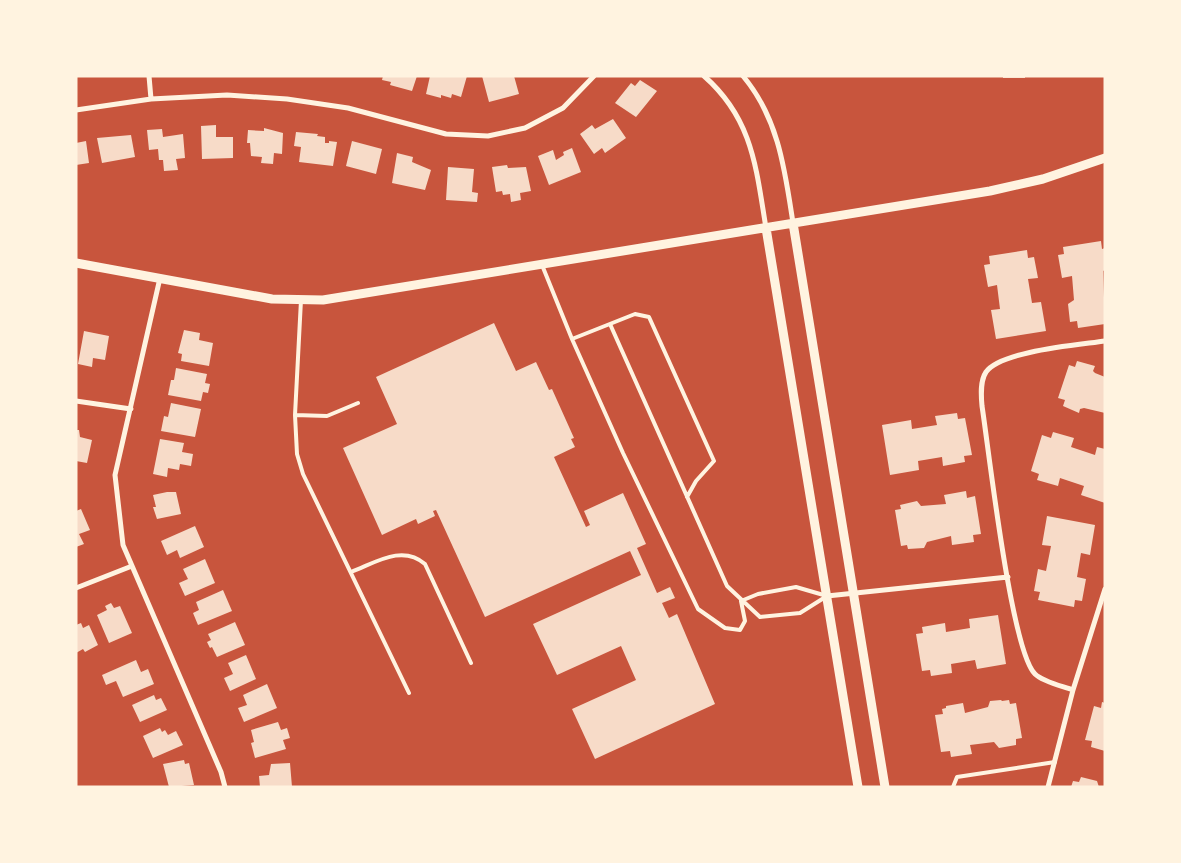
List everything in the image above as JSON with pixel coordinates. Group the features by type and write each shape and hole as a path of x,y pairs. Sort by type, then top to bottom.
{"street":[{"path":"150,76 151,99"},
{"path":"76,110 151,99 227,95 287,99 348,108 446,134 488,136 525,128 562,108 594,76"},
{"path":"704,76 730,104 744,127 754,154 858,787"},
{"path":"744,76 760,100 777,136 886,787"},
{"path":"76,263 272,299 337,298 1004,188 1064,173 1105,158"},
{"path":"160,278 115,475 123,545 221,772 225,787"},
{"path":"1073,690 1035,675 1026,662 1008,576 982,406 982,382 986,372 1000,360 1105,341"},
{"path":"76,401 131,408"},
{"path":"76,588 132,566"},
{"path":"827,596 1008,576"},
{"path":"1048,787 1073,690 1105,589"}],"lane":[{"path":"542,265 572,339 698,609 725,628 740,630 745,620 741,601"},
{"path":"301,300 295,414 296,448 303,474 409,692"},
{"path":"572,339 635,314 649,317 714,461 696,481 687,497"},
{"path":"610,324 727,586 760,617 800,613 827,596"},
{"path":"295,414 327,416 358,403"},
{"path":"351,572 395,555 404,554 418,558 426,564 471,663"},
{"path":"741,601 758,594 796,587 827,596"},
{"path":"953,787 957,777 972,773 1055,762"}],"building":[{"path":"383,76 417,76 412,91 390,85 391,82 382,80"},
{"path":"430,76 467,76 461,97 452,94 451,98 441,95 441,98 426,94"},
{"path":"482,76 514,76 519,94 489,102"},
{"path":"1003,76 1025,76 1025,78 1003,78"},
{"path":"640,80 657,91 636,117 615,103 631,83 635,86"},
{"path":"613,119 626,138 605,153 602,148 594,154 580,134 592,125 595,129"},
{"path":"216,125 216,137 233,137 233,158 202,159 201,126"},
{"path":"264,128 283,133 282,154 274,153 273,164 261,163 262,157 251,156 250,143 247,143 248,130 264,131"},
{"path":"162,129 163,137 183,134 185,158 176,159 178,170 164,171 163,160 159,160 158,149 149,150 147,130"},
{"path":"296,132 318,134 317,136 325,137 325,143 329,143 329,141 337,142 333,166 299,162 301,147 294,146"},
{"path":"131,135 135,157 102,163 97,138"},
{"path":"86,141 89,163 76,165 76,143"},
{"path":"352,141 382,149 376,174 346,166"},
{"path":"572,148 581,172 549,185 538,156 553,150 556,160 564,155 563,152"},
{"path":"397,153 413,157 412,162 431,170 425,190 392,183"},
{"path":"507,165 508,168 526,167 531,191 520,193 521,200 511,202 510,194 503,195 502,191 496,192 492,167"},
{"path":"448,167 474,169 472,192 478,193 477,202 446,200"},
{"path":"1101,241 1102,249 1105,248 1105,270 1103,271 1105,324 1078,328 1077,321 1070,322 1068,304 1074,300 1072,276 1062,278 1058,255 1064,254 1063,247"},
{"path":"1027,250 1028,258 1034,257 1038,278 1028,279 1032,303 1041,302 1046,331 996,339 991,310 1000,309 997,285 988,287 984,265 990,264 989,256"},
{"path":"494,323 516,371 536,362 549,390 552,389 574,438 571,439 575,447 554,457 586,527 590,525 584,511 623,493 646,544 637,548 657,593 670,587 675,598 662,603 669,618 677,614 715,704 595,759 572,709 636,680 621,646 557,675 533,624 641,575 630,551 485,617 436,510 433,511 435,516 418,524 416,519 382,535 343,448 397,424 376,377"},
{"path":"184,330 200,333 199,340 213,343 209,366 181,361 182,354 178,353"},
{"path":"84,331 109,336 105,360 93,358 92,367 78,364"},
{"path":"1077,361 1095,366 1093,371 1105,377 1105,413 1084,408 1080,409 1079,413 1063,406 1065,400 1058,398 1069,365 1075,367"},
{"path":"176,368 207,374 205,383 210,384 208,393 203,392 201,401 168,395"},
{"path":"171,403 201,409 195,437 161,431 164,416 168,417"},
{"path":"957,413 958,419 965,418 972,455 964,456 965,462 943,466 942,457 918,461 919,470 890,475 882,425 911,420 912,429 937,425 935,416"},
{"path":"76,430 79,430 80,437 92,440 87,463 76,461"},
{"path":"1053,432 1074,438 1071,447 1095,455 1097,447 1105,449 1105,503 1081,495 1084,486 1060,478 1058,486 1037,480 1039,474 1031,471 1042,435 1051,438"},
{"path":"160,439 184,443 182,452 193,454 191,466 180,464 179,470 168,468 167,477 153,474"},
{"path":"966,491 967,498 975,496 981,534 973,535 974,542 952,545 951,536 927,542 924,548 908,549 907,545 901,546 895,510 901,509 900,505 917,501 921,506 946,504 944,495"},
{"path":"176,492 181,514 157,519 153,507 156,507 153,495"},
{"path":"81,509 90,530 79,534 84,544 76,547 76,511"},
{"path":"1047,516 1095,525 1090,555 1081,553 1077,577 1086,579 1082,601 1075,600 1074,607 1038,600 1040,592 1034,591 1038,569 1046,571 1051,546 1042,545"},
{"path":"195,526 204,547 180,558 177,550 167,555 161,541"},
{"path":"205,559 215,583 185,596 179,583 188,579 183,569"},
{"path":"223,590 232,611 198,625 193,613 199,610 196,602"},
{"path":"111,603 114,608 120,606 132,633 109,643 97,615 107,610 105,606"},
{"path":"998,615 1006,664 977,669 975,660 951,664 952,673 931,676 930,670 922,671 916,634 923,633 922,627 945,623 946,632 970,628 969,619"},
{"path":"235,622 245,645 217,657 207,642 211,640 208,634"},
{"path":"81,623 83,628 89,625 98,645 85,652 83,649 76,653 76,625"},
{"path":"246,655 256,679 230,691 224,678 233,674 228,663"},
{"path":"136,660 141,672 148,669 154,684 123,697 116,681 106,685 102,675"},
{"path":"267,684 277,708 244,722 238,708 247,705 243,695"},
{"path":"154,695 156,700 161,698 167,710 140,722 132,705"},
{"path":"1009,700 1010,704 1016,703 1022,738 1016,739 1016,745 999,748 994,742 970,745 972,754 951,757 950,751 941,752 935,715 943,714 942,709 946,708 946,706 963,703 965,713 988,707 990,701"},
{"path":"1102,702 1105,703 1105,751 1091,747 1092,741 1085,740 1094,706 1101,708"},
{"path":"278,722 281,730 287,728 290,738 283,740 286,749 255,758 251,743 254,742 251,730"},
{"path":"160,728 162,732 165,730 168,735 176,731 183,745 153,758 143,736"},
{"path":"184,760 185,764 189,763 194,785 169,787 163,764"},
{"path":"290,763 292,787 260,787 259,776 269,775 271,764"},
{"path":"1081,777 1097,781 1099,787 1071,787 1073,781 1079,782"}]}
